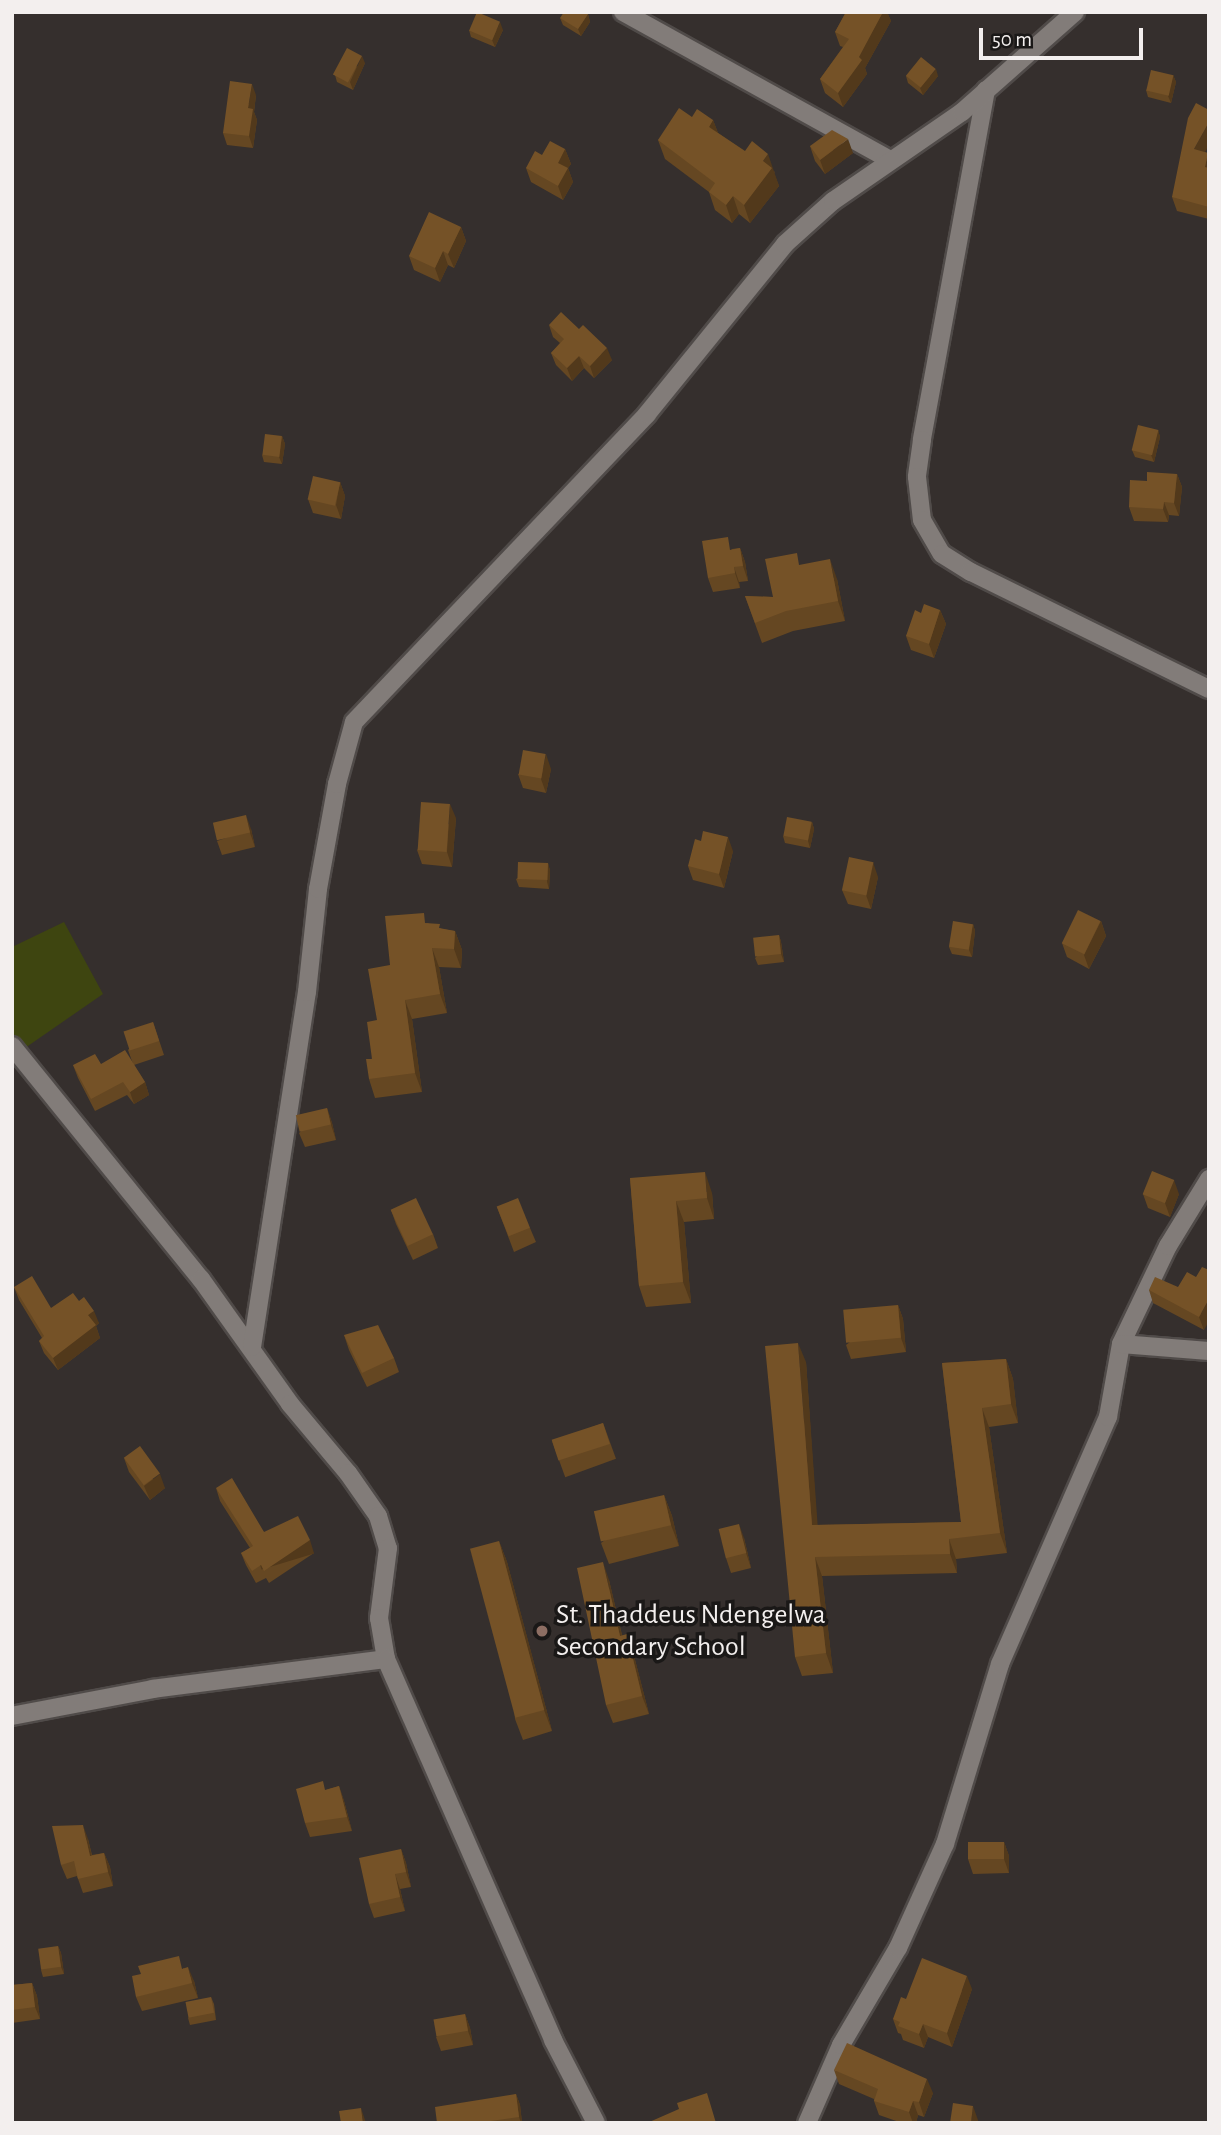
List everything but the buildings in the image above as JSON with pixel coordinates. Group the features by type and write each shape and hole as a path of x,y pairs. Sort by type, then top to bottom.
{"street":[{"path":"622,12 890,160"},
{"path":"252,1347 307,992 318,889 337,784 354,722 648,414 785,244 833,201 962,112 1075,12"},
{"path":"986,90 922,440 917,485 922,520 942,554 971,572 1209,689"},
{"path":"12,1046 252,1347 378,1516 388,1548 379,1618 386,1659 553,2039 596,2123"},
{"path":"807,2123 841,2045 898,1948 945,1844 1000,1664 1108,1417 1121,1344 1168,1246 1209,1179"},
{"path":"1121,1344 1209,1351"},
{"path":"12,1716 153,1689 386,1659"}],"green space":[{"path":"64,922 103,994 25,1048 12,1032 12,947"}],"place":[{"name":"St. Thaddeus Ndengelwa Secondary School","path":"542,1631"}]}
